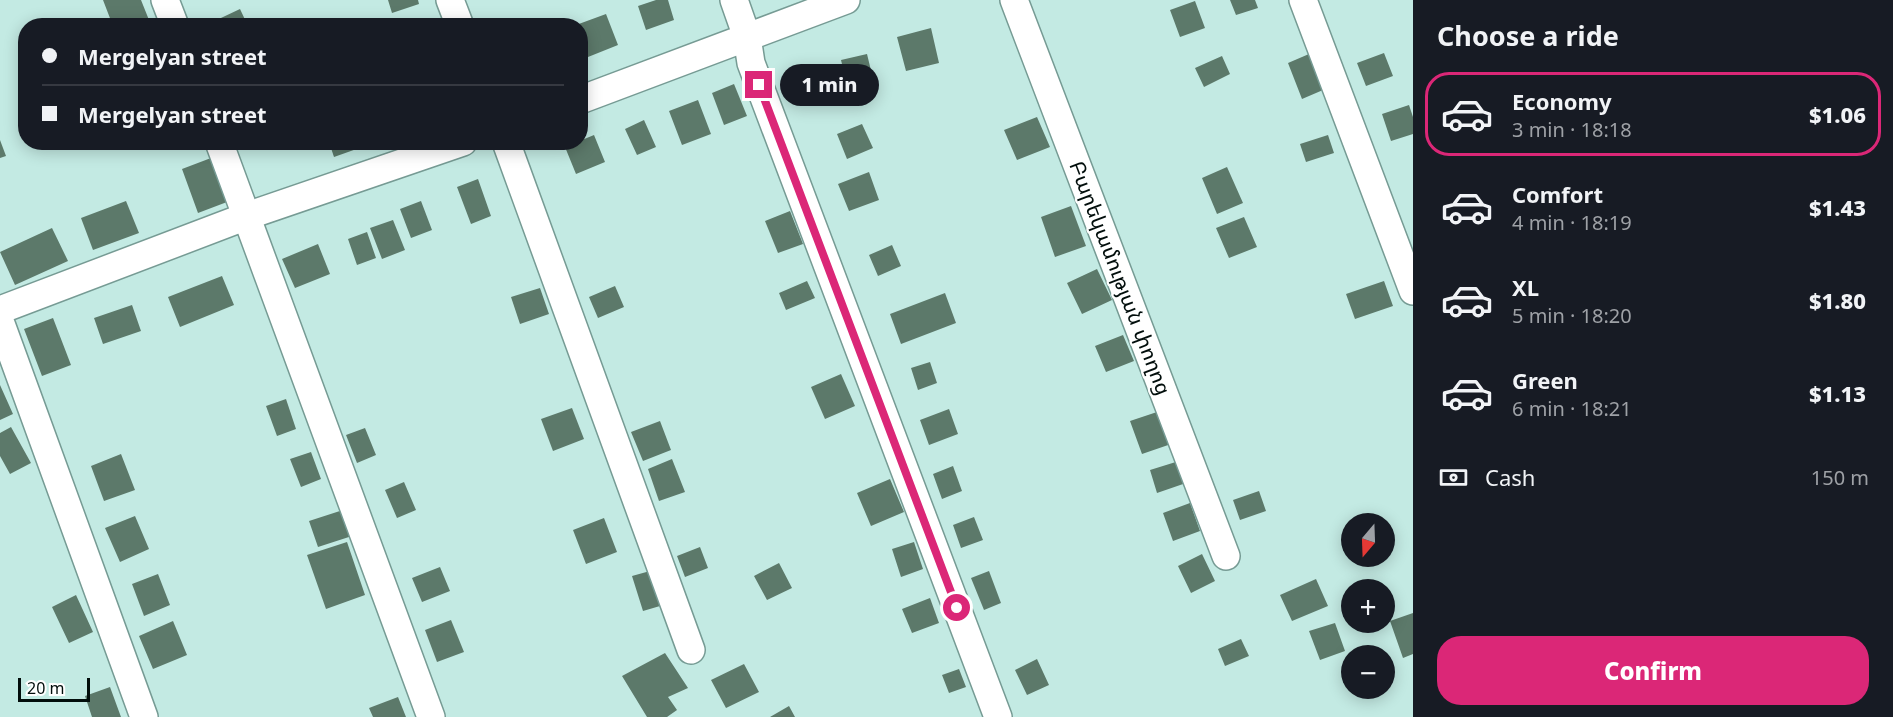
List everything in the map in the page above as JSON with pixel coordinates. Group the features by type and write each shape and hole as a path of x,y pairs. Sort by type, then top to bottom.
{"street":[{"path":"165,0 172,18"},
{"path":"450,0 457,18"},
{"path":"734,0 747,37 751,63 998,717"},
{"path":"588,97 846,0"},
{"name":"Բարեկամության փողոց","path":"1014,0 1226,555"},
{"path":"1303,0 1413,291"},
{"path":"222,150 431,717"},
{"path":"0,310 247,216 440,150"},
{"path":"509,150 691,650"},
{"path":"0,321 144,717"}],"building":[{"path":"103,0 141,0 148,18 110,18"},
{"path":"388,0 418,0 419,4 392,13"},
{"path":"656,0 668,0 674,20 646,30 638,6"},
{"path":"1230,0 1255,0 1258,8 1236,15"},
{"path":"1195,1 1205,28 1180,37 1170,10"},
{"path":"240,9 244,18 221,18"},
{"path":"606,14 618,45 588,57 588,21"},
{"path":"931,28 939,63 906,71 897,37"},
{"path":"1316,51 1330,87 1302,99 1288,63"},
{"path":"1384,53 1393,76 1366,86 1357,63"},
{"path":"867,54 874,83 848,89 841,60"},
{"path":"1222,56 1230,74 1204,87 1195,68"},
{"path":"734,84 747,116 724,125 712,93"},
{"path":"698,100 711,134 682,145 669,111"},
{"path":"1409,105 1413,117 1413,134 1391,141 1382,114"},
{"path":"1037,117 1050,147 1017,160 1004,130"},
{"path":"644,120 656,147 637,155 625,129"},
{"path":"862,124 873,148 847,159 837,134"},
{"path":"594,135 605,162 576,174 566,150 588,150 588,137"},
{"path":"1328,135 1334,153 1306,162 1300,144"},
{"path":"0,140 6,156 0,158"},
{"path":"332,150 354,150 334,157"},
{"path":"211,158 227,202 198,213 182,169"},
{"path":"1227,167 1243,203 1217,214 1202,178"},
{"path":"869,172 879,200 849,211 838,184"},
{"path":"478,179 491,216 471,224 457,187"},
{"path":"126,201 139,233 93,250 81,218"},
{"path":"421,201 432,230 411,238 400,209"},
{"path":"1071,206 1086,246 1055,257 1041,217"},
{"path":"790,211 803,244 778,253 765,221"},
{"path":"1244,217 1257,247 1229,258 1216,228"},
{"path":"393,220 405,250 382,259 370,228"},
{"path":"52,228 68,261 15,285 0,252"},
{"path":"367,232 376,258 357,265 348,239"},
{"path":"318,244 330,274 295,288 282,259"},
{"path":"892,245 901,266 878,276 869,255"},
{"path":"1097,269 1112,300 1082,314 1067,283"},
{"path":"222,276 234,305 180,327 168,297"},
{"path":"807,281 815,298 786,310 779,293"},
{"path":"1384,281 1393,306 1355,319 1346,294"},
{"path":"615,286 624,307 598,318 589,297"},
{"path":"540,288 549,314 520,324 511,297"},
{"path":"945,293 956,323 901,344 890,314"},
{"path":"132,305 141,331 103,344 94,318"},
{"path":"53,318 71,365 42,376 24,329"},
{"path":"1123,335 1134,361 1106,372 1095,346"},
{"path":"930,362 937,383 918,390 911,368"},
{"path":"841,374 855,406 825,419 811,387"},
{"path":"0,385 13,414 0,420"},
{"path":"286,399 296,429 277,436 266,406"},
{"path":"572,408 584,439 553,451 541,419"},
{"path":"949,409 958,434 929,445 920,420"},
{"path":"1163,410 1174,443 1142,454 1130,421"},
{"path":"660,421 671,450 643,461 631,432"},
{"path":"11,427 31,463 10,474 0,456 0,433"},
{"path":"365,428 376,455 357,463 346,435"},
{"path":"311,452 321,479 301,487 290,459"},
{"path":"121,454 135,490 104,501 91,466"},
{"path":"672,459 685,492 659,501 648,469"},
{"path":"1179,461 1186,483 1157,493 1150,470"},
{"path":"953,466 962,491 942,499 933,474"},
{"path":"890,479 904,512 871,526 857,493"},
{"path":"404,482 416,510 397,518 385,490"},
{"path":"1259,491 1266,511 1240,520 1233,500"},
{"path":"1190,503 1200,531 1173,541 1163,513"},
{"path":"343,510 352,536 318,547 309,521"},
{"path":"135,516 149,549 120,562 105,528"},
{"path":"974,517 983,540 961,548 953,525"},
{"path":"604,518 617,552 586,564 573,530"},
{"path":"347,542 365,595 326,609 307,555"},
{"path":"914,542 923,569 901,577 892,549"},
{"path":"700,547 708,568 685,577 677,556"},
{"path":"1202,554 1215,581 1191,593 1178,566"},
{"path":"779,563 792,588 767,600 754,576"},
{"path":"440,567 450,591 422,602 412,578"},
{"path":"650,571 660,606 643,611 632,576"},
{"path":"989,571 1001,603 984,610 971,578"},
{"path":"158,574 170,605 144,616 132,584"},
{"path":"1316,579 1328,606 1292,621 1280,595"},
{"path":"76,595 93,632 69,643 52,607"},
{"path":"930,598 939,623 912,633 902,609"},
{"path":"1413,613 1413,654 1403,658 1394,633 1395,619"},
{"path":"451,620 464,652 437,662 425,630"},
{"path":"173,621 187,655 153,669 139,636"},
{"path":"1335,623 1343,645 1341,645 1341,652 1320,660 1309,631"},
{"path":"1241,639 1249,656 1225,666 1218,649"},
{"path":"665,653 688,688 668,697 677,710 667,717 647,717 622,676"},
{"path":"1037,659 1049,685 1027,695 1015,670"},
{"path":"744,664 759,692 726,708 711,680"},
{"path":"959,669 966,687 949,693 942,675"},
{"path":"110,687 121,717 92,717 85,696"},
{"path":"398,697 406,717 373,717 369,708"},
{"path":"789,706 795,717 770,717"}],"route":[{"path":"759,85 957,608"}]}
